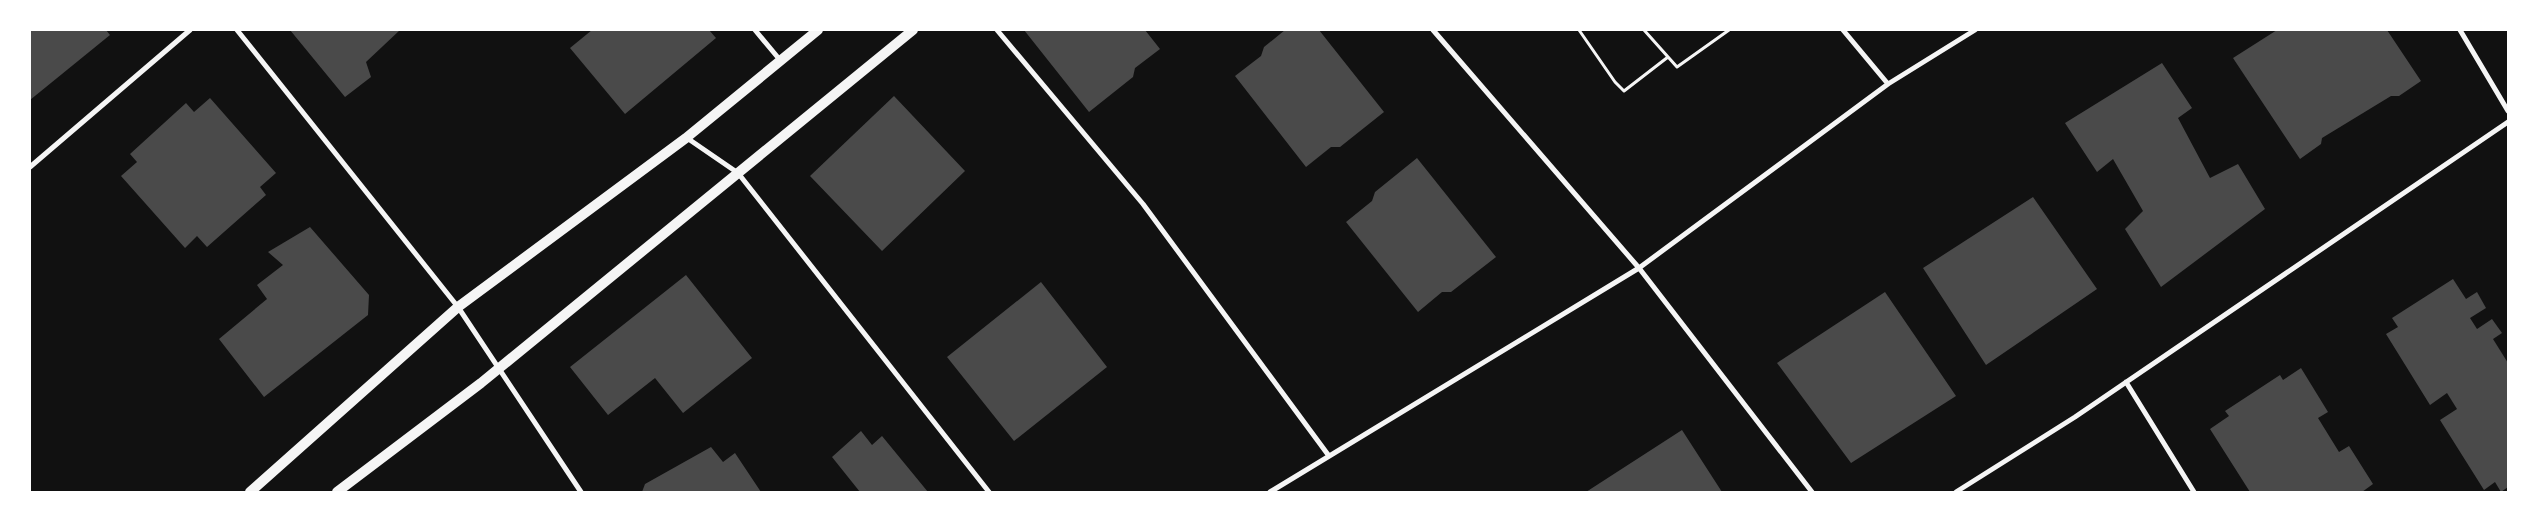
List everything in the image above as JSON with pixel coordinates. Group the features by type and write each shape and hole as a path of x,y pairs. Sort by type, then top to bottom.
{"main road":[{"path":"250,492 458,307 686,138 818,30"},
{"path":"337,492 481,383 913,30"}],"street":[{"path":"30,167 190,30"},
{"path":"237,30 458,307 581,492"},
{"path":"755,30 780,60"},
{"path":"997,30 1143,204 1329,456"},
{"path":"1433,30 1639,268 1812,492"},
{"path":"1843,30 1888,84"},
{"path":"1270,492 1639,268 1888,84 1975,30"},
{"path":"2460,30 2508,111"},
{"path":"1956,492 2126,382 2508,122"},
{"path":"686,138 738,173 989,492"},
{"path":"2126,382 2194,492"}],"path":[{"path":"1579,30 1615,82 1624,90 1668,57"},
{"path":"1644,30 1677,67 1729,30"}],"building":[{"path":"30,30 106,30 110,35 30,100"},
{"path":"290,30 400,30 366,62 371,77 345,97"},
{"path":"592,30 709,30 716,38 625,114 570,48"},
{"path":"1024,30 1145,30 1160,49 1135,68 1133,77 1089,112"},
{"path":"1285,30 1319,30 1384,112 1340,147 1331,147 1306,167 1235,76 1261,56 1264,47"},
{"path":"2277,30 2387,30 2421,81 2399,96 2391,96 2322,138 2321,144 2300,159 2233,58"},
{"path":"2162,63 2192,108 2178,118 2210,178 2238,164 2265,209 2161,287 2125,229 2143,211 2113,159 2097,172 2065,123"},
{"path":"894,96 965,171 882,251 810,176"},
{"path":"210,98 276,173 260,187 266,195 207,247 197,236 185,248 121,176 137,162 130,154 186,103 194,112"},
{"path":"1417,158 1496,257 1451,292 1442,292 1418,312 1346,222 1372,201 1375,192"},
{"path":"2033,197 2097,289 1986,365 1923,268"},
{"path":"310,227 369,295 368,315 264,397 219,339 267,299 257,285 283,265 268,252"},
{"path":"686,275 752,358 683,413 655,378 608,415 570,367"},
{"path":"2453,279 2466,299 2477,292 2486,308 2470,318 2477,329 2492,319 2502,333 2493,339 2508,363 2508,487 2501,492 2495,482 2484,490 2440,420 2457,409 2447,393 2430,405 2386,334 2398,327 2392,318"},
{"path":"1041,282 1107,367 1014,441 947,357"},
{"path":"1885,292 1956,396 1851,463 1777,363"},
{"path":"2301,368 2328,412 2318,418 2339,452 2349,446 2373,484 2362,492 2250,492 2210,429 2229,416 2225,411 2280,375 2283,380"},
{"path":"1682,430 1722,492 1586,492"},
{"path":"861,431 872,445 882,436 928,492 860,492 832,457"},
{"path":"711,447 723,462 735,453 761,492 642,492 645,484"}]}
